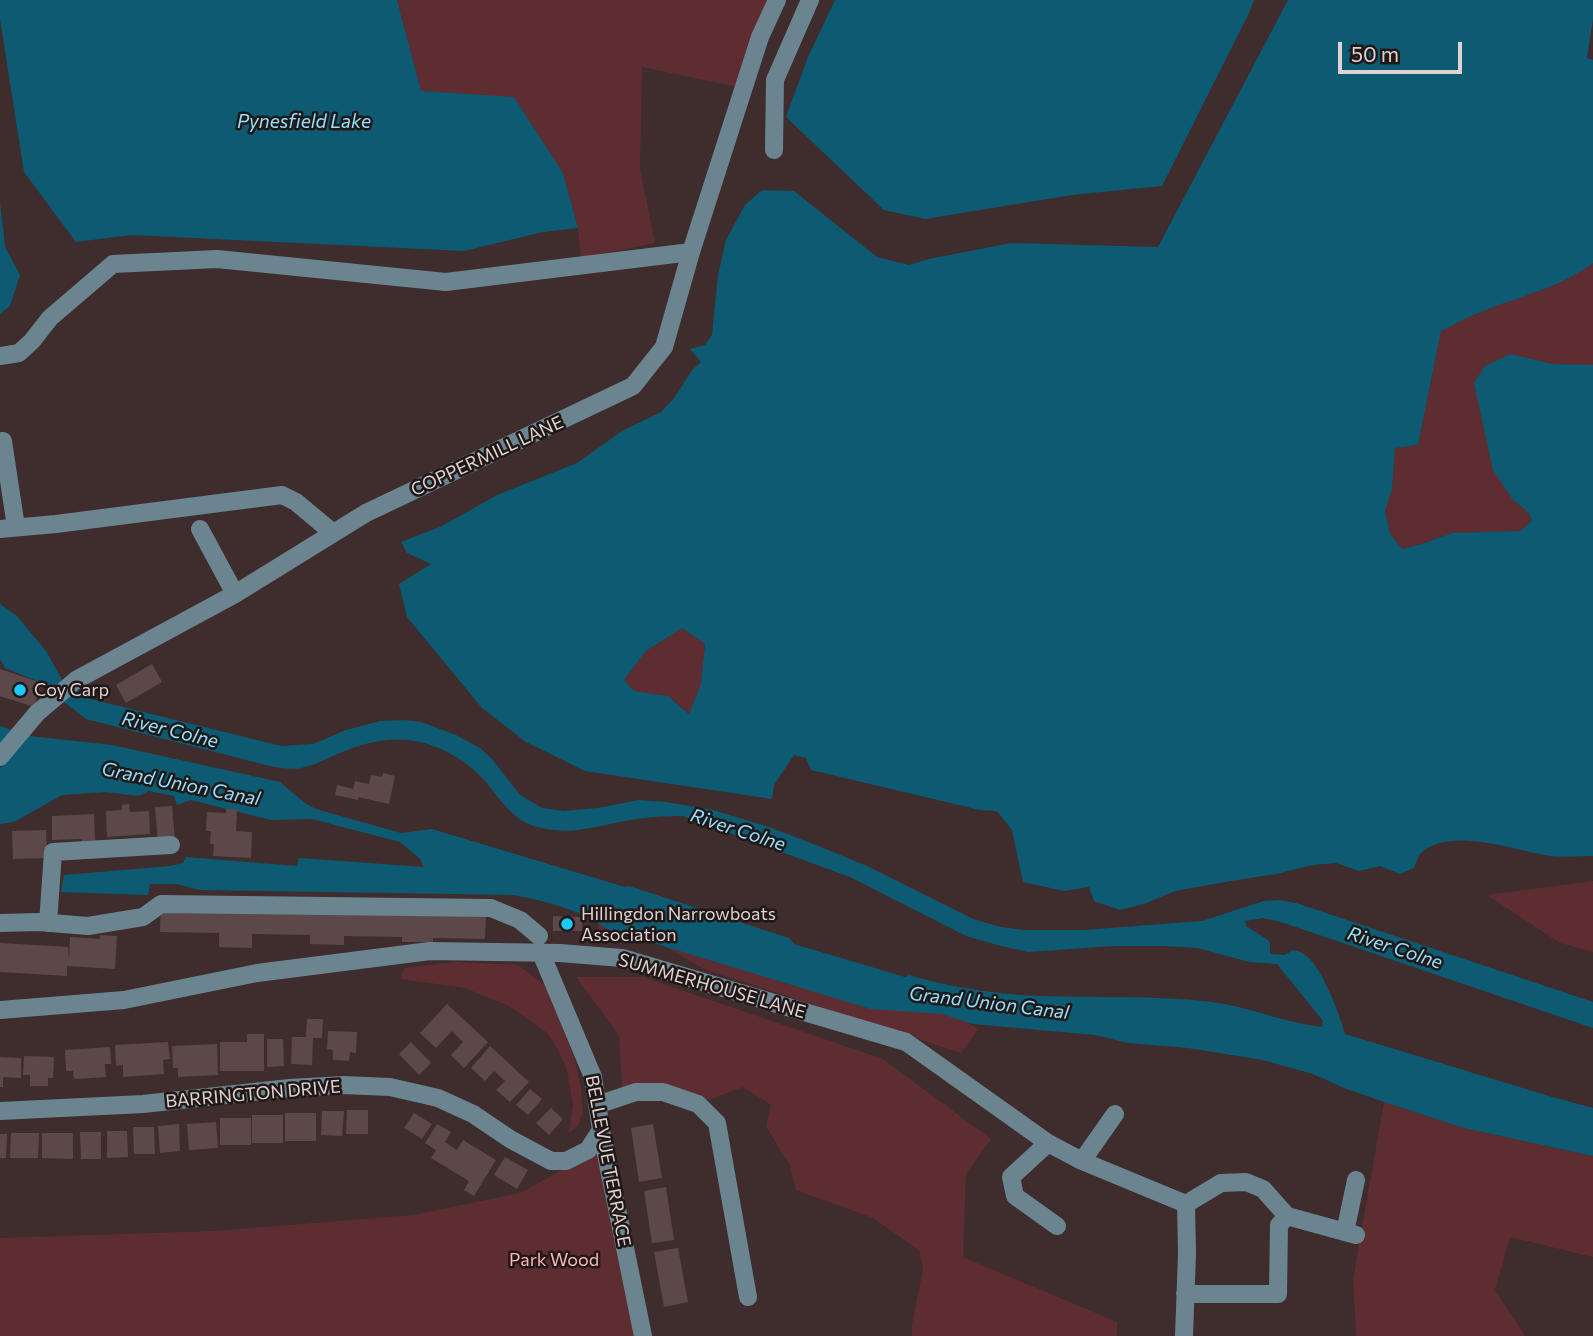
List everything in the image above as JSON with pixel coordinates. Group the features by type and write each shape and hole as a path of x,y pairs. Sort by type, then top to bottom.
{"street":[{"name":"COPPERMILL LANE","path":"0,757 30,720 73,683 234,594 366,513 633,386 664,347 691,252 760,37 777,0"},
{"path":"775,150 775,80 810,0"},
{"path":"0,356 19,353 50,318 113,264 217,259 446,282 691,252"},
{"path":"3,441 8,528 282,495 296,502 334,533"},
{"path":"200,529 234,594"},
{"path":"48,923 53,852 172,845"},
{"path":"0,923 88,926 144,917 161,904 491,908 520,920 540,944"},
{"name":"SUMMERHOUSE LANE","path":"0,1010 124,1000 257,973 430,951 540,944 622,958 906,1042 1048,1143 1082,1161 1185,1204"},
{"name":"BELLEVUE TERRACE","path":"540,944 593,1076 601,1130 643,1336"},
{"name":"BARRINGTON DRIVE","path":"0,1111 143,1104 343,1084 390,1087 438,1098 473,1114 510,1139 551,1161 566,1161 588,1150 601,1130"},
{"path":"597,1105 636,1092 663,1091 698,1104 717,1123 748,1297"},
{"path":"1082,1161 1115,1114"},
{"path":"1048,1143 1012,1177 1015,1196 1057,1226"},
{"path":"1184,1336 1187,1254 1185,1204 1221,1182 1247,1182 1263,1189 1287,1216 1351,1234 1356,1180"},
{"path":"1185,1294 1278,1294 1279,1225 1287,1216"}],"green space":[{"path":"397,0 771,0 737,87 642,67 640,169 655,243 581,258 578,228 563,173 514,98 421,91"},
{"path":"1593,263 1593,365 1552,364 1511,354 1474,383 1513,500 1528,512 1532,521 1520,531 1452,533 1402,549 1390,534 1385,510 1392,489 1395,448 1418,445 1441,331 1485,310 1556,284"},
{"path":"682,628 705,644 701,684 690,714 668,696 634,691 624,680 646,651"},
{"path":"1593,881 1593,952 1560,943 1487,895"},
{"path":"669,919 936,1002 978,1029 961,1053 704,969 652,939 596,935 599,924"},
{"path":"456,962 518,965 546,986 574,1057 581,1088 583,1111 578,1126 569,1133 573,1105 567,1070 546,1032 509,1006 465,988 400,979 405,968"},
{"path":"576,977 643,977 883,1059 991,1139 966,1174 963,1257 1117,1322 1117,1336 912,1336 923,1269 919,1250 873,1218 796,1190 790,1166 766,1126 771,1105 743,1087 709,1100 665,1087 622,1087 619,1035"},
{"path":"1384,1102 1464,1128 1593,1156 1593,1257 1510,1237 1495,1290 1525,1336 1356,1336 1353,1279"},
{"name":"Park Wood","path":"608,1145 649,1336 0,1336 0,1238 217,1231 413,1215 520,1193"}],"water":[{"name":"Pynesfield Lake","path":"0,0 397,0 421,91 514,97 563,173 578,228 543,232 464,251 132,235 76,242 24,172 0,19"},
{"path":"835,0 1254,0 1162,186 1072,195 925,219 884,210 786,117 808,57"},
{"path":"1288,0 1593,0 1587,58 1593,60 1593,263 1556,284 1485,310 1441,331 1418,445 1395,448 1392,489 1385,511 1390,534 1402,549 1452,533 1520,531 1532,521 1528,512 1513,500 1493,470 1474,383 1485,366 1511,354 1552,364 1593,365 1593,856 1550,856 1481,842 1447,842 1433,845 1421,853 1414,868 1400,874 1380,866 1359,871 1336,863 1313,865 1175,891 1144,904 1120,910 1094,901 1089,887 1064,891 1023,882 1012,830 997,811 980,810 811,770 806,758 794,755 774,785 772,799 585,771 526,742 482,708 407,617 399,584 431,564 407,553 401,542 442,526 497,495 577,463 622,431 661,412 675,397 692,370 701,362 690,349 705,345 712,335 718,275 726,240 745,205 762,190 794,191 877,257 909,265 1011,243 1158,247","holes":["682,628 705,644 701,684 689,714 668,696 634,691 624,680 646,651"]},
{"path":"0,202 5,247 20,275 10,306 0,314"},
{"path":"0,604 17,616 46,651 64,683 91,699 281,746 313,744 346,730 380,721 421,722 456,735 480,748 520,795 542,808 564,811 639,800 713,810 772,828 826,849 867,866 973,919 1001,927 1023,930 1084,930 1202,921 1264,901 1279,900 1296,903 1593,1002 1593,1028 1281,922 1263,918 1245,921 1246,926 1268,940 1270,954 1285,955 1293,950 1303,953 1311,960 1329,991 1345,1034 1593,1108 1593,1156 1464,1128 1344,1088 1313,1074 1263,1060 1188,1048 1128,1043 1095,1035 973,1024 942,1014 871,1009 607,929 575,911 514,895 199,890 177,884 150,884 148,895 61,892 64,875 170,866 183,863 186,857 297,866 299,858 424,867 420,859 400,842 312,819 271,820 191,800 177,805 174,796 149,791 138,796 106,792 62,795 14,822 0,824 0,726 29,736 112,745 280,782 316,809 401,833 432,829 629,886 789,938 794,944 905,977 909,975 957,987 1009,994 1170,998 1212,1002 1308,1025 1322,1027 1323,1021 1277,964 1249,962 1198,948 1113,946 1028,952 1001,946 966,936 850,877 683,816 639,819 567,831 543,829 524,822 511,812 470,767 451,754 419,742 398,739 368,743 309,766 289,769 86,719 37,681 5,668 0,659"}],"building":[{"path":"152,664 162,682 126,703 116,685"},
{"name":"Coy Carp","path":"0,669 42,683 34,707 0,696"},
{"path":"383,773 395,776 389,804 335,795 337,785 353,789 355,781 369,784 371,775 382,777"},
{"path":"129,804 130,812 149,811 150,834 107,837 106,811 122,810 122,805"},
{"path":"172,806 175,841 158,843 155,807"},
{"path":"226,809 237,809 236,831 252,832 251,858 213,856 211,831 206,831 207,812 226,813"},
{"path":"94,814 95,841 52,840 52,816"},
{"path":"46,830 47,858 13,859 12,831"},
{"path":"161,904 486,911 485,939 433,938 433,942 402,942 402,937 344,936 344,945 310,944 310,935 252,934 252,948 219,947 219,933 160,932"},
{"name":"Hillingdon Narrowboats Association","path":"553,916 582,917 582,931 553,931"},
{"path":"100,935 117,936 115,969 67,966 67,976 0,972 0,943 68,947 69,960 70,937 100,939"},
{"path":"447,1004 488,1042 464,1068 451,1055 463,1042 452,1031 436,1048 420,1033"},
{"path":"307,1019 323,1019 322,1038 313,1038 312,1065 291,1064 292,1037 306,1037"},
{"path":"328,1031 357,1032 356,1053 350,1052 349,1061 333,1060 333,1050 327,1049"},
{"path":"247,1034 264,1034 264,1071 220,1071 220,1042 247,1042"},
{"path":"267,1039 283,1039 284,1066 267,1067"},
{"path":"168,1042 170,1059 163,1060 164,1074 123,1077 123,1065 116,1066 115,1045"},
{"path":"411,1042 431,1063 419,1075 399,1054"},
{"path":"217,1044 218,1075 178,1077 178,1068 173,1068 172,1046"},
{"path":"490,1046 529,1082 510,1102 496,1090 505,1081 494,1071 485,1081 471,1068"},
{"path":"110,1047 111,1064 105,1064 106,1077 74,1079 73,1071 66,1071 65,1050"},
{"path":"24,1056 54,1057 53,1078 48,1078 48,1086 30,1086 30,1075 23,1075"},
{"path":"0,1057 21,1058 21,1078 3,1077 3,1087 0,1087"},
{"path":"530,1089 542,1099 528,1115 516,1105"},
{"path":"551,1108 563,1119 549,1135 536,1123"},
{"path":"347,1110 368,1110 368,1134 346,1134"},
{"path":"322,1111 344,1111 342,1136 321,1135"},
{"path":"285,1113 316,1113 316,1141 285,1141"},
{"path":"414,1113 432,1124 422,1139 404,1128"},
{"path":"252,1115 283,1115 283,1143 252,1143"},
{"path":"220,1118 251,1118 251,1145 220,1145"},
{"path":"216,1122 218,1148 189,1150 187,1124"},
{"path":"179,1124 180,1151 160,1153 158,1126"},
{"path":"437,1124 451,1132 445,1142 457,1150 463,1140 496,1160 474,1196 464,1190 469,1181 431,1158 436,1150 425,1143"},
{"path":"653,1124 662,1178 639,1182 631,1128"},
{"path":"133,1127 154,1127 155,1154 134,1154"},
{"path":"107,1131 127,1131 128,1157 107,1158"},
{"path":"80,1132 101,1132 101,1159 81,1159"},
{"path":"11,1133 39,1133 38,1158 10,1158"},
{"path":"42,1133 73,1133 73,1159 42,1158"},
{"path":"0,1134 7,1134 6,1158 0,1158"},
{"path":"505,1157 528,1170 517,1189 494,1175"},
{"path":"666,1187 674,1240 652,1243 644,1191"},
{"path":"678,1248 688,1302 664,1307 654,1252"}],"place":[{"name":"Coy Carp","path":"20,690"},
{"name":"Hillingdon Narrowboats Association","path":"567,924"}],"water label":[{"name":"River Colne","path":"170,730"},
{"name":"Grand Union Canal","path":"181,784"},
{"name":"River Colne","path":"738,830"},
{"name":"River Colne","path":"1395,948"},
{"name":"Grand Union Canal","path":"989,1003"}]}
